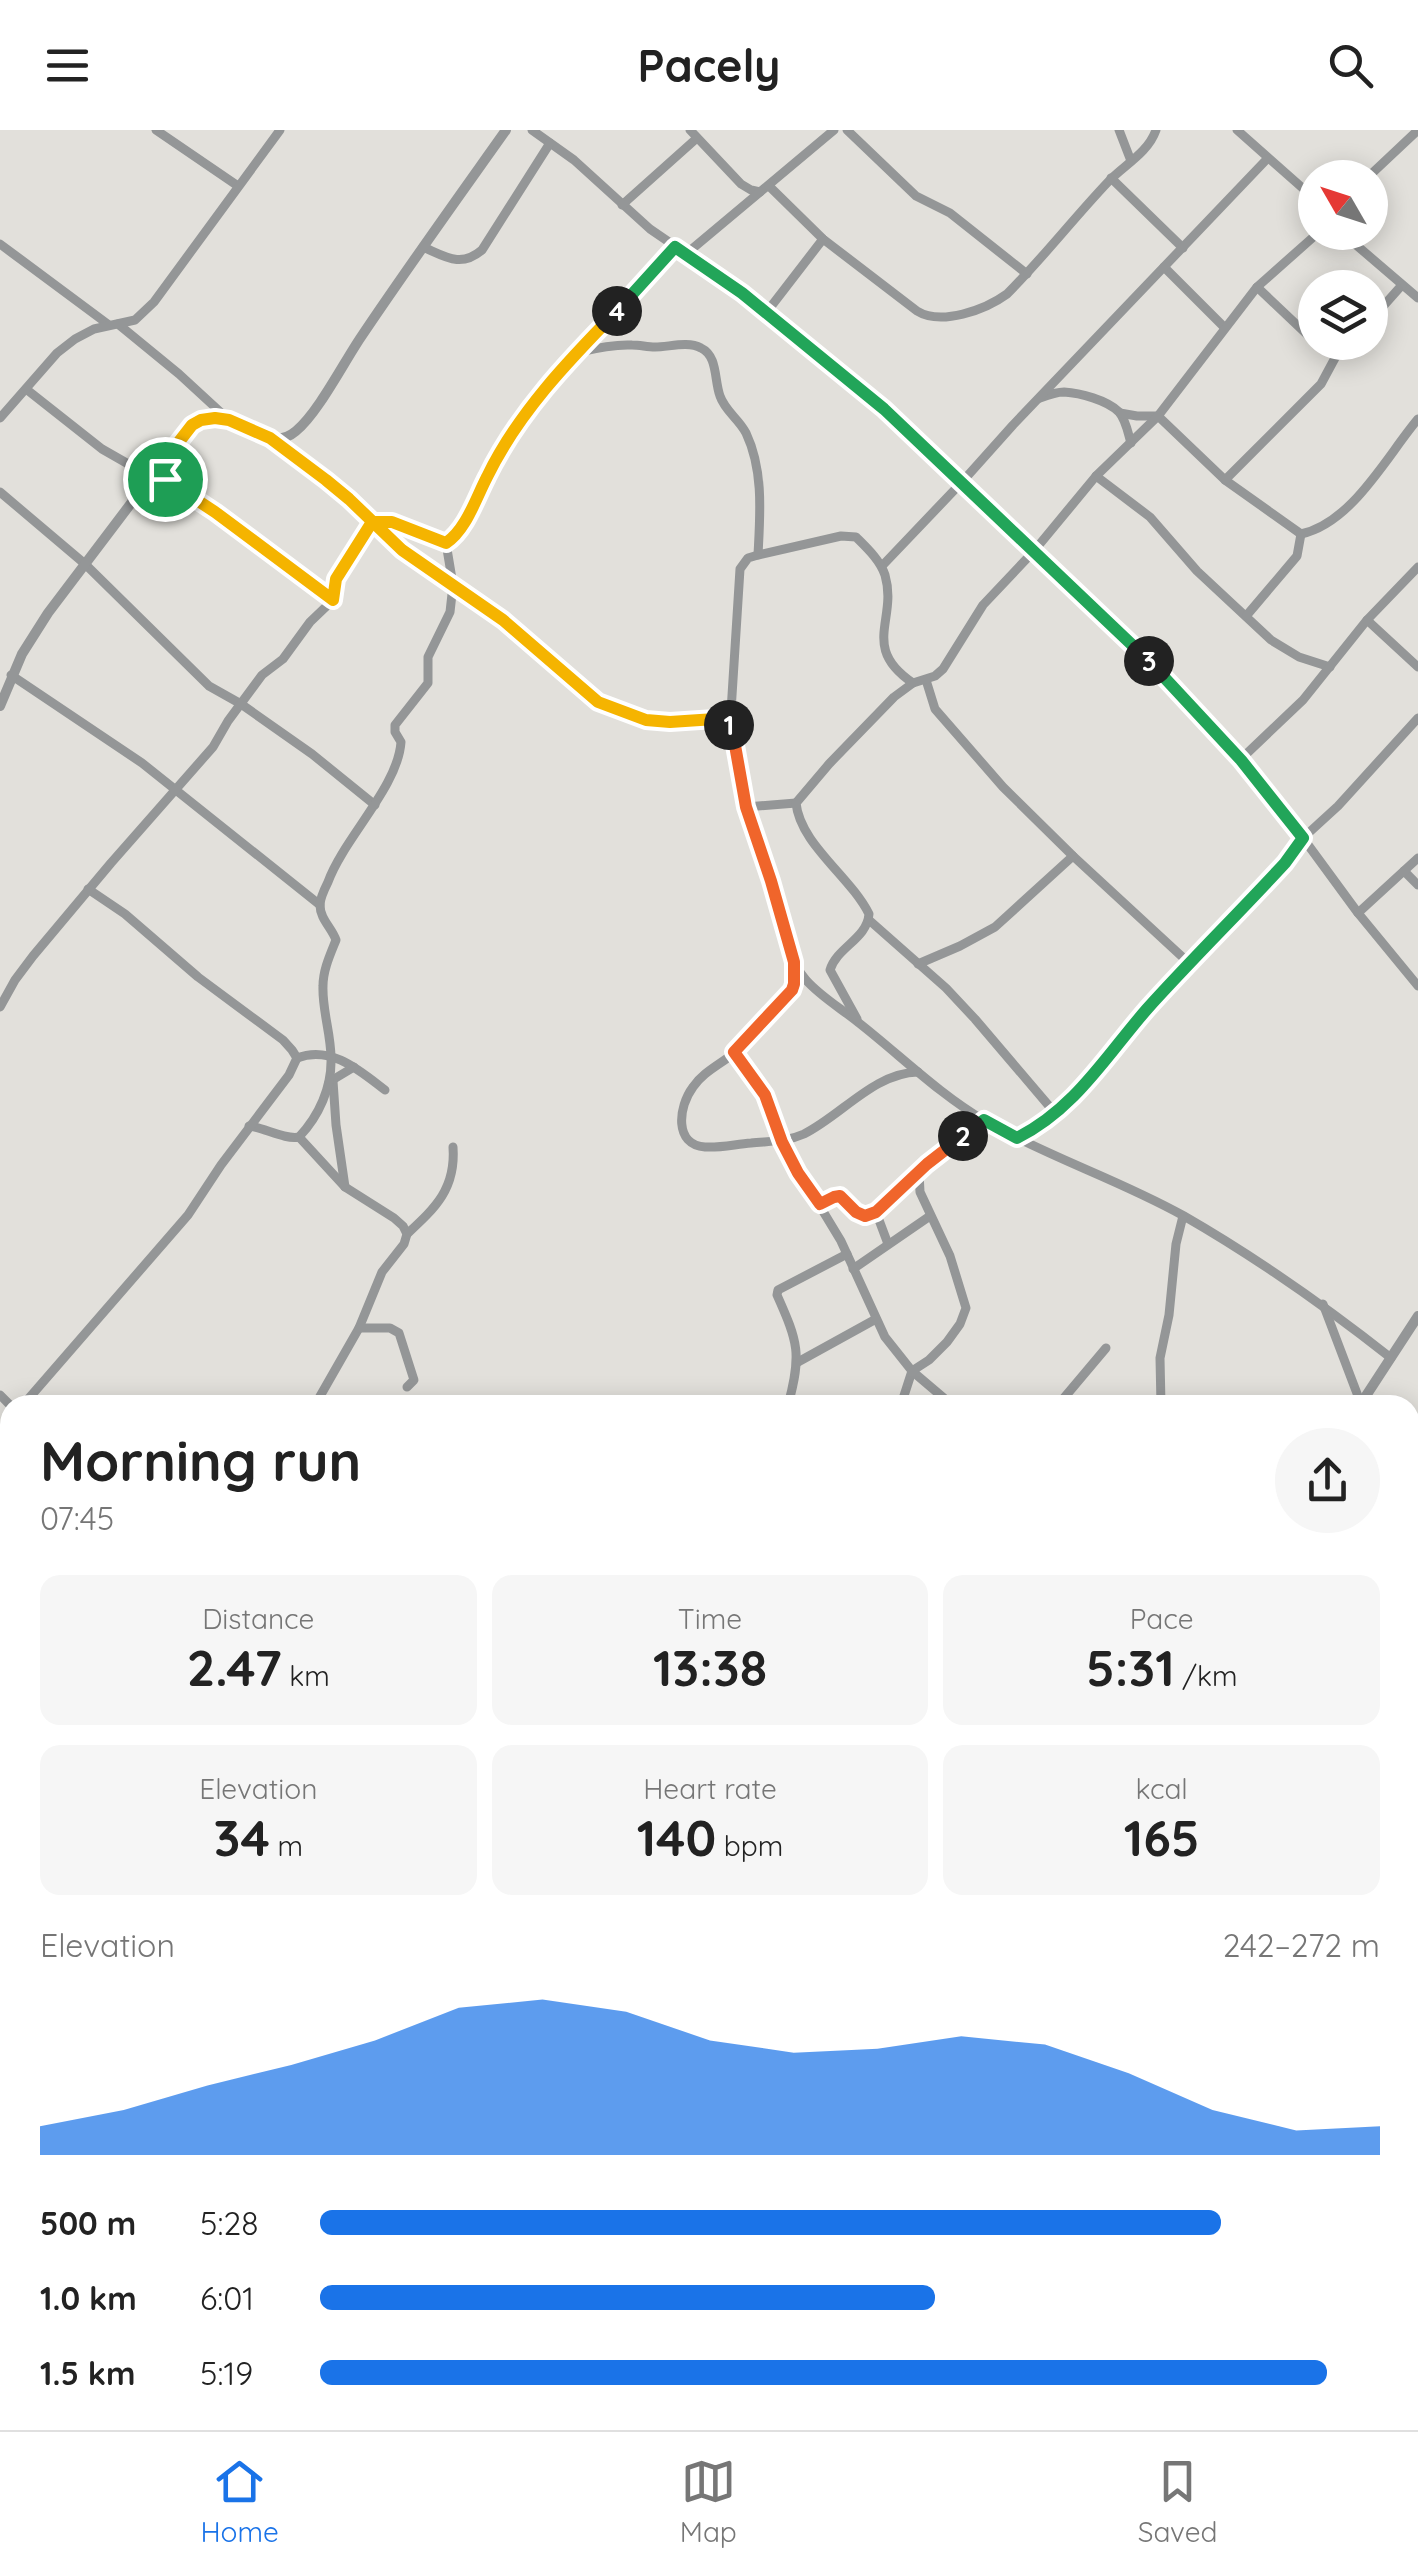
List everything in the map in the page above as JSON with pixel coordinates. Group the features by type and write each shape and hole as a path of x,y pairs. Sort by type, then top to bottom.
{"street":[{"path":"156,130 238,186"},
{"path":"0,418 75,338 94,329 135,320 154,302 280,130"},
{"path":"270,438 284,439 309,417 506,130"},
{"path":"533,130 587,171 650,229 723,278 884,409 1170,681 1241,760 1418,986"},
{"path":"686,254 834,130"},
{"path":"847,130 916,196 950,212 1027,274"},
{"path":"1119,130 1131,161"},
{"path":"622,205 693,134 742,184 764,189 926,317 938,318 988,308 1006,294 1111,178 1152,139 1156,130"},
{"path":"1236,130 1298,184"},
{"path":"1386,160 1418,130"},
{"path":"422,248 462,261 482,250 550,143"},
{"path":"882,566 1267,158"},
{"path":"1111,178 1183,248"},
{"path":"766,313 823,239"},
{"path":"0,244 114,325 229,420"},
{"path":"372,522 392,522 446,543 452,540 496,459 564,364 630,299 675,247"},
{"path":"746,807 796,803 894,697 942,669 983,605 1096,476 1158,416 1257,287 1299,250"},
{"path":"1362,250 1418,298"},
{"path":"1164,267 1224,328"},
{"path":"1388,301 1402,285"},
{"path":"1257,287 1298,326"},
{"path":"576,353 614,345 696,346 710,355 723,404 743,428 753,454 759,480 758,555"},
{"path":"1225,480 1321,384 1335,360"},
{"path":"26,389 102,449 181,488 333,600"},
{"path":"1039,399 1064,392 1096,400 1120,413 1158,416 1225,480 1301,534 1315,531 1356,498 1418,419"},
{"path":"1120,413 1131,443"},
{"path":"0,706 11,676 48,613 192,425 215,418 270,438 349,499 402,550 503,620 598,702 646,720 715,719 730,727"},
{"path":"1096,476 1150,517 1198,572 1283,649 1330,667"},
{"path":"0,492 85,564 200,677 312,754 375,804"},
{"path":"0,1005 14,980 88,889 213,747 262,675 283,659 310,622 333,600 336,579 372,522"},
{"path":"1247,615 1297,556 1301,534"},
{"path":"913,683 892,665 885,651 888,590 882,566 856,537 848,535 758,555 748,558 740,569 730,727 746,807 794,962 794,984 734,1052 690,1089 682,1134 687,1142 699,1146 782,1142 804,1134 892,1076 918,1072"},
{"path":"346,1188 322,988 336,936 322,916 320,904 333,868 375,804 401,748 395,724 428,684 428,657 450,612 453,584 446,543"},
{"path":"440,576 448,559"},
{"path":"1241,760 1303,700 1367,620 1418,567"},
{"path":"1367,620 1418,667"},
{"path":"11,676 142,763 320,904"},
{"path":"926,680 936,709 1003,786 1190,964"},
{"path":"1017,1138 1055,1114 1092,1078 1146,1011 1418,718"},
{"path":"796,803 806,831 865,906 869,920 975,1018 1055,1114"},
{"path":"918,964 995,927 1073,856"},
{"path":"1358,913 1418,858"},
{"path":"1404,871 1418,885"},
{"path":"88,889 126,914 198,977 283,1040 297,1058"},
{"path":"859,1022 830,970 833,961 866,928 869,920"},
{"path":"794,962 817,991 984,1120 1184,1216 1323,1304 1391,1358"},
{"path":"734,1052 765,1095 782,1142 847,1254 895,1352 940,1395"},
{"path":"297,1058 317,1053 332,1056 386,1090"},
{"path":"33,1395 188,1215 249,1126 290,1075 297,1058"},
{"path":"249,1126 300,1138 331,1080 354,1067"},
{"path":"820,1204 840,1196 860,1215 876,1212 927,1164 984,1120"},
{"path":"300,1138 346,1188 394,1218 407,1234"},
{"path":"321,1395 360,1328 382,1272 407,1234 447,1190 453,1147"},
{"path":"904,1395 912,1371 947,1342 966,1308 950,1256 920,1192 920,1174"},
{"path":"876,1212 888,1244"},
{"path":"853,1269 930,1216"},
{"path":"1162,1395 1160,1358 1176,1244 1184,1216"},
{"path":"790,1395 798,1350 778,1290 847,1254"},
{"path":"1323,1304 1357,1395"},
{"path":"1366,1395 1418,1316"},
{"path":"798,1362 876,1319"},
{"path":"360,1328 390,1328 399,1333 414,1380 407,1388"},
{"path":"1405,1335 1418,1342"},
{"path":"1066,1395 1106,1348"}],"route":[{"path":"165,479 154,474 192,425 215,418 229,420 270,438 326,480 349,499 372,522 402,550 503,620 598,702 646,720 715,719 730,727 740,785 771,881 795,975 792,990 734,1052 765,1095 782,1142 820,1204 840,1196 860,1215 876,1212 927,1164 984,1120 1017,1138 1055,1114 1285,863 1303,838 1241,760 1170,681 925,446 742,293 675,247 630,299 564,364 496,459 452,540 446,543 392,522 372,522 336,579 333,600 165,479"}]}
